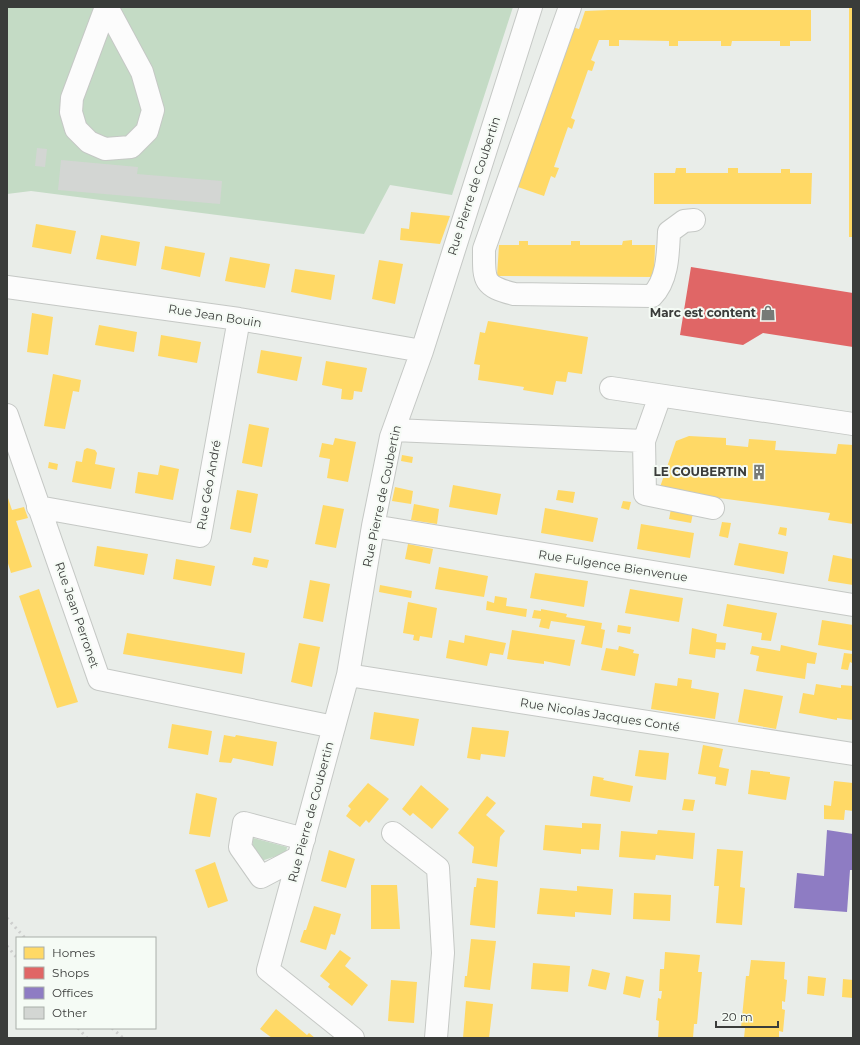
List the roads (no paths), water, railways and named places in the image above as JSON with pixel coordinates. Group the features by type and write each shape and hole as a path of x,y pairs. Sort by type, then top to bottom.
{"street":[{"path":"107,7 142,72 153,110 147,131 131,147 106,149 90,142 76,129 71,112 72,98 107,7"},
{"name":"Rue Pierre de Coubertin","path":"353,1038 268,970 348,675 373,526 394,430 422,351 531,7"},
{"path":"570,7 484,249 484,270 488,283 496,290 514,294 652,296 658,290 666,267 669,232 684,221 694,220"},
{"name":"Rue Jean Bouin","path":"7,287 239,319 422,351"},
{"name":"Rue Géo André","path":"38,507 200,536 239,319"},
{"path":"611,388 853,424"},
{"path":"660,396 644,441 645,494 713,508"},
{"name":"Rue Jean Perronet","path":"7,415 99,679 334,727"},
{"path":"394,430 644,441"},
{"name":"Rue Fulgence Bienvenue","path":"373,526 853,605"},
{"name":"Rue Nicolas Jacques Conté","path":"348,675 853,754"},
{"path":"393,833 438,868 443,953 436,1038"}],"railway":[{"path":"7,918 24,937"},
{"path":"7,946 16,957"},
{"path":"79,1029 87,1038"},
{"path":"113,1029 123,1038"}],"place":[{"name":"Marc est content","path":"768,313"},
{"name":"LE COUBERTIN","path":"759,472"}]}
